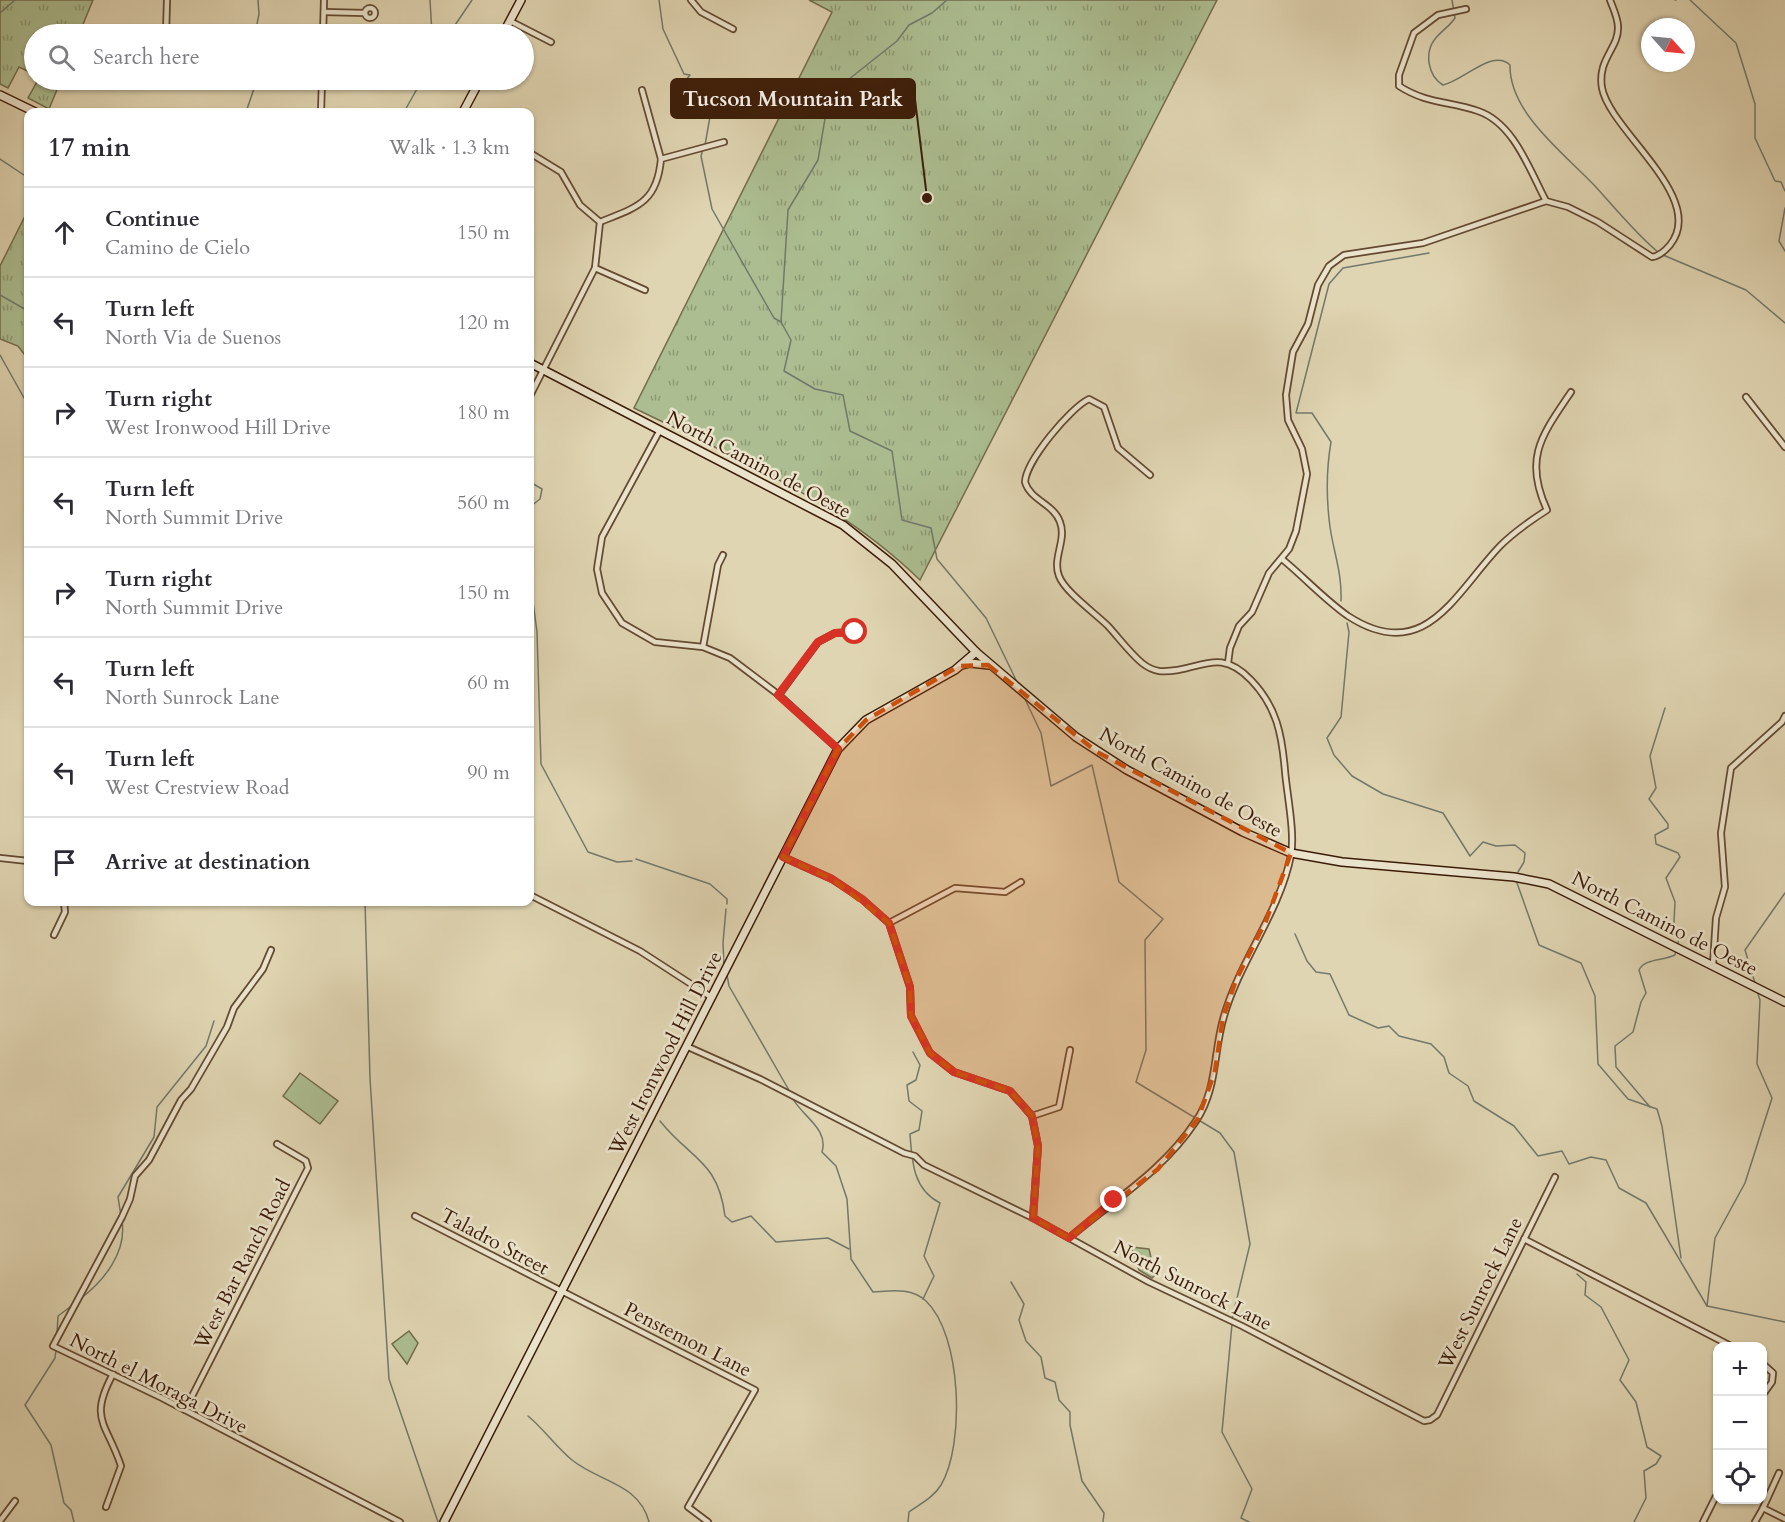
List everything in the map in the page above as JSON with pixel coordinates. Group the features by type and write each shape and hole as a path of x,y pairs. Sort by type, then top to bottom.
{"street":[{"path":"166,24 167,0"},
{"path":"323,24 324,0"},
{"path":"508,24 521,0"},
{"path":"691,0 701,12 733,29"},
{"path":"1228,663 1236,631 1252,612 1264,581 1293,541 1307,474 1302,449 1288,420 1286,405 1292,357 1296,344 1308,324 1318,285 1329,266 1344,255 1423,243 1546,201 1568,207 1599,222 1652,257 1664,252 1677,233 1678,214 1668,188 1608,103 1603,90 1604,60 1617,34 1618,25 1610,0"},
{"path":"1466,9 1438,15 1414,33 1399,75 1399,86 1435,103 1478,111 1495,120 1513,141 1546,201"},
{"path":"324,12 365,13"},
{"path":"510,21 516,24"},
{"path":"534,33 551,42"},
{"path":"321,108 322,90"},
{"path":"465,108 475,90"},
{"path":"600,222 641,205 652,193 659,179 661,159 642,90"},
{"path":"0,95 27,108"},
{"path":"661,159 723,141"},
{"path":"534,155 561,172 580,205 600,222"},
{"path":"534,388 595,268 600,222"},
{"path":"595,268 645,290"},
{"name":"North Camino de Oeste","path":"534,365 843,525 892,564 976,652 1097,752 1198,809 1291,854 1407,870 1529,879 1549,884 1785,1002"},
{"path":"1282,559 1349,616 1385,632 1415,632 1445,612 1500,546 1529,521 1547,510 1538,490 1536,457 1540,437 1570,392"},
{"path":"1746,397 1785,447"},
{"path":"1069,1238 1114,1200 1158,1168 1198,1119 1215,1071 1223,1018 1236,980 1266,921 1291,854 1283,744 1278,721 1270,702 1241,670 1220,660 1205,662 1191,668 1159,671 1151,669 1139,660 1058,575 1060,521 1050,508 1027,488 1027,471 1054,432 1089,399 1104,407 1113,440 1125,456 1150,475"},
{"path":"660,430 602,537 597,568 602,593 622,623 655,642 703,647 730,658 778,695 838,749"},
{"path":"703,647 718,565 723,555"},
{"path":"778,695 818,642 835,633 855,632"},
{"name":"West Ironwood Hill Drive","path":"444,1522 838,749 866,720 959,666 976,652"},
{"path":"959,666 969,663 993,667"},
{"path":"1713,965 1716,918 1725,887 1721,833 1731,768 1782,722 1785,716"},
{"path":"783,857 832,879 862,899 889,923 910,987 911,1016 930,1053 954,1072 1010,1091 1032,1116 1038,1146 1033,1218"},
{"path":"0,858 24,861"},
{"path":"889,923 955,888 1005,892 1021,882"},
{"path":"534,897 640,951 711,997"},
{"path":"54,935 65,912 64,906"},
{"name":"North el Moraga Drive","path":"271,950 263,969 234,1008 227,1027 191,1089 181,1100 149,1160 135,1176 130,1200 122,1217 52,1346 185,1410 260,1452 400,1522"},
{"name":"North Sunrock Lane","path":"686,1046 760,1079 894,1148 915,1156 924,1165 1033,1218 1417,1418 1430,1420"},
{"path":"1032,1116 1059,1107 1070,1050"},
{"name":"West Bar Ranch Road","path":"185,1410 308,1168 306,1161 277,1144"},
{"name":"West Sunrock Lane","path":"1430,1420 1437,1416 1555,1178"},
{"name":"Taladro Street","path":"415,1216 561,1293"},
{"path":"1524,1239 1721,1342"},
{"name":"Penstemon Lane","path":"561,1293 755,1390 688,1508 708,1522"},
{"path":"1767,1366 1772,1370 1772,1382 1767,1389"},
{"path":"106,1507 121,1466 104,1431 99,1413 101,1395 113,1374"},
{"path":"1755,1522 1779,1473"},
{"path":"0,1521 15,1501"},
{"path":"1703,1522 1713,1502"},
{"path":"1763,1508 1785,1519"}],"highlighted area":[{"path":"988,665 1097,752 1291,853 1266,921 1236,980 1223,1018 1215,1071 1198,1119 1158,1169 1069,1238 1033,1218 1038,1146 1032,1116 1010,1091 954,1072 930,1053 911,1016 910,987 889,923 832,879 783,857 838,749 866,720 959,666"}],"green space":[{"path":"0,0 93,0 83,24 24,24 24,69 19,67 8,88 0,84"},
{"path":"809,0 1217,0 920,580 855,526 820,504 748,463 634,408 832,12"},
{"path":"32,90 57,90 49,108 28,98"},
{"path":"24,218 24,354 18,346 0,339 0,266"},
{"path":"300,1073 338,1101 320,1124 283,1096"},
{"path":"1131,1247 1149,1249 1155,1275 1152,1278 1139,1270"},
{"path":"409,1331 418,1343 407,1364 392,1344"}],"waterway":[{"path":"0,13 15,0"},
{"path":"257,24 258,0"},
{"path":"430,0 431,24"},
{"path":"456,24 472,0"},
{"path":"659,0 663,29 684,74 690,75 680,87 683,96 711,111 705,145"},
{"path":"781,322 788,210 818,160 829,95 897,41 909,25 932,13 947,0"},
{"path":"1452,0 1455,18 1435,39 1430,51 1429,64 1438,81 1443,85 1495,60 1510,65 1512,83 1519,100 1541,132 1659,253"},
{"path":"1690,0 1736,43 1755,104 1755,138 1775,181 1781,182 1785,191"},
{"path":"247,108 254,90"},
{"path":"406,108 416,90"},
{"path":"703,149 701,156 712,209 774,318 781,322 791,340 784,371 815,389 843,395 850,431 892,451 902,520 931,528 937,559 986,618 1017,682"},
{"path":"0,159 24,175"},
{"path":"1785,208 1779,241 1785,251"},
{"path":"1341,601 1328,505 1327,474 1331,442 1312,413 1296,413 1329,284 1343,268 1429,253"},
{"path":"1663,255 1746,290 1785,323"},
{"path":"0,295 24,309"},
{"path":"0,355 24,398"},
{"path":"534,484 542,489 540,499 534,504"},
{"path":"534,609 537,632 541,764 588,852 617,862 632,861"},
{"path":"1347,623 1349,632 1341,717 1327,738 1334,755 1352,776 1383,794 1443,813 1470,856 1483,842 1496,846 1515,845 1525,853 1524,862 1518,872"},
{"path":"1024,697 1041,733 1051,786 1092,765 1119,882 1163,919 1145,940 1146,1050 1136,1082 1220,1133 1234,1152 1250,1244 1232,1319"},
{"path":"1665,708 1650,756 1656,788 1649,799 1668,824 1668,828 1655,835 1656,844 1678,853 1680,857 1666,878 1675,902 1674,922 1679,935 1678,945"},
{"path":"636,859 710,884 727,899 727,904"},
{"path":"1517,883 1539,945 1581,963 1595,996 1598,1064 1628,1099 1657,1109 1662,1126 1681,1258"},
{"path":"1755,983 1745,950 1785,893"},
{"path":"365,906 370,1078 389,1379 438,1522"},
{"path":"724,967 723,943 726,909"},
{"path":"1295,934 1307,961 1316,972 1330,974 1349,1015 1378,1028 1389,1026 1399,1036 1431,1044 1444,1057 1449,1073 1468,1086 1474,1101 1514,1126 1538,1156 1562,1151 1569,1164 1591,1157 1606,1160 1619,1188 1646,1203 1707,1306 1785,1322"},
{"path":"1650,1107 1616,1067 1615,1046 1633,1032 1641,1002 1646,993 1639,970 1645,963 1675,955 1676,949"},
{"path":"727,975 729,986 790,1092"},
{"path":"1707,1306 1715,1238 1745,1183 1772,1098 1757,1064 1760,1000 1757,991"},
{"path":"121,1216 118,1197 154,1137 157,1107 206,1046 214,1021"},
{"path":"913,1052 920,1065 916,1080 907,1085 909,1101 922,1111 919,1130 910,1134 913,1164 924,1190 940,1203 924,1256 934,1276 923,1299"},
{"path":"793,1099 819,1130 823,1144 822,1152 836,1166 847,1199 851,1259 873,1292 907,1292 926,1301 938,1317 947,1338 956,1391 954,1444 949,1467 941,1485 931,1497 909,1512 908,1522"},
{"path":"660,1121 709,1171 721,1197 725,1216 732,1222 751,1216 776,1242 828,1238 849,1249"},
{"path":"80,1299 97,1284 112,1265 121,1244 122,1221"},
{"path":"1577,1274 1586,1282 1585,1295 1601,1307 1629,1360 1620,1380 1636,1402 1647,1447 1661,1456 1656,1464 1644,1471 1646,1498 1634,1522"},
{"path":"1011,1282 1024,1304 1019,1320 1026,1341 1041,1357 1045,1378 1055,1382 1059,1400 1070,1412 1070,1425 1082,1481 1104,1513 1103,1522"},
{"path":"57,1333 58,1316 74,1304"},
{"path":"1232,1324 1222,1432 1252,1489 1241,1518 1249,1522"},
{"path":"56,1350 55,1358 25,1405 51,1445 64,1503 71,1510 74,1522"},
{"path":"528,1416 572,1460 637,1499 649,1522"}],"place":[{"name":"Tucson Mountain Park","path":"927,198"}],"route":[{"path":"855,632 835,633 818,642 778,695 838,749 783,857 832,879 862,899 889,923 910,987 911,1016 930,1053 954,1072 1010,1091 1032,1116 1038,1146 1038,1173 1033,1218 1069,1238 1114,1200"}]}
